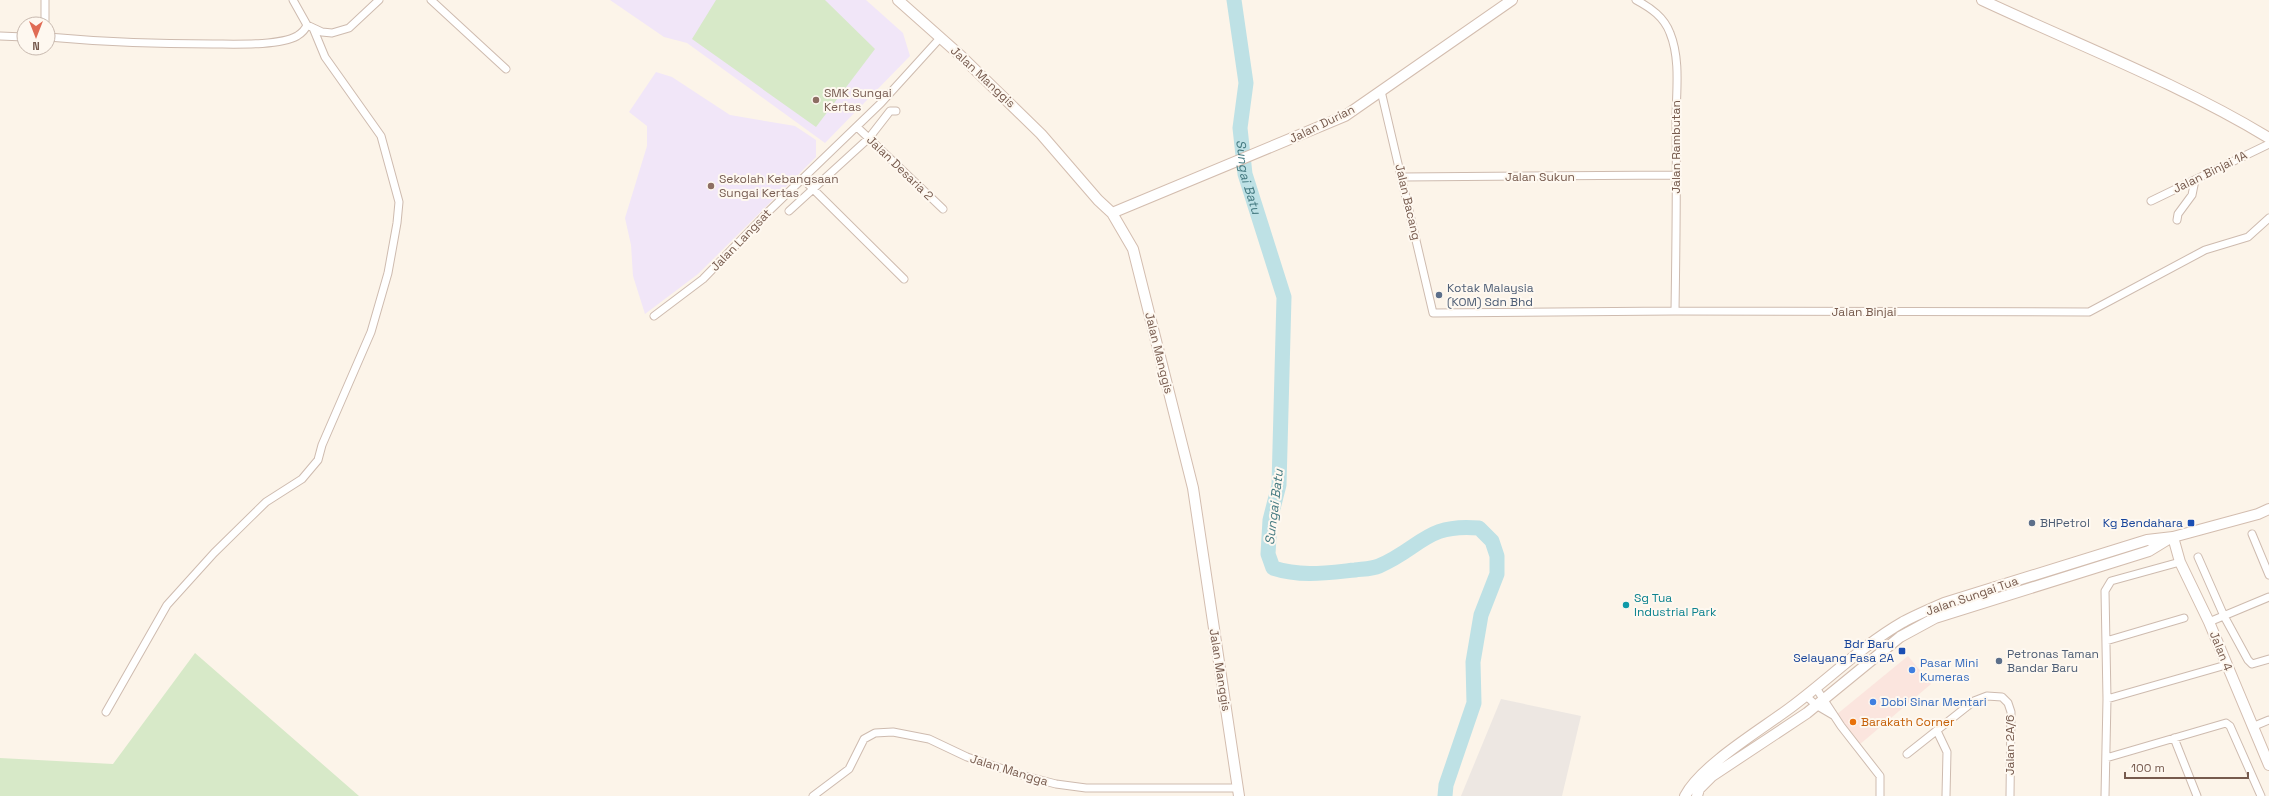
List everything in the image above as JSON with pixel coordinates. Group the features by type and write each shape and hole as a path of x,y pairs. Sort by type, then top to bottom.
{"street":[{"path":"45,0 45,16"},
{"path":"106,712 167,605 214,553 266,502 302,479 318,460 322,445 371,332 388,273 397,223 398,202 382,136 325,57 310,26 293,0"},
{"path":"310,26 322,32 341,31 355,23 379,0"},
{"path":"431,0 506,69"},
{"name":"Jalan Manggis","path":"898,0 1015,107 1112,213 1133,249 1139,266 1153,335 1179,429 1193,488 1239,792"},
{"name":"Jalan Durian","path":"1112,213 1345,116 1512,0"},
{"name":"Jalan Rambutan","path":"1636,0 1658,14 1671,34 1676,69 1677,175 1675,311"},
{"path":"1982,0 2205,102 2245,122 2269,138"},
{"path":"56,38 146,44 246,44 280,41 297,37 310,26"},
{"path":"0,36 16,36"},
{"name":"Jalan Langsat","path":"654,316 703,279 769,211 857,127 941,38"},
{"name":"Jalan Bacang","path":"1381,91 1403,178 1433,313"},
{"path":"789,211 814,190 868,138 890,111 896,111"},
{"name":"Jalan Desaria 2","path":"857,127 943,209"},
{"name":"Jalan Binjai 1A","path":"2151,201 2269,144"},
{"name":"Jalan Sukun","path":"1403,178 1677,175"},
{"path":"803,179 904,279"},
{"path":"2177,220 2178,214 2192,195 2195,180"},
{"name":"Jalan Binjai","path":"1433,313 1675,311 2089,312 2205,250 2248,237 2269,218"},
{"name":"Jalan Sungai Tua","path":"1685,796 1700,774 1806,696 1882,636 1903,622 1933,608 2147,540 2173,537 2258,514 2269,509"},
{"path":"2252,534 2269,575"},
{"name":"Jalan Sungai Tua","path":"1697,796 1699,789 1712,776 1816,705 1900,637 1936,618 2149,551 2173,537"},
{"name":"Jalan 4","path":"2173,537 2180,562 2209,622 2269,765"},
{"path":"2198,557 2224,616 2248,660 2252,664 2258,664 2269,659"},
{"path":"2105,796 2107,698 2105,591 2111,581 2180,562"},
{"path":"2209,622 2269,597"},
{"path":"2106,641 2184,618"},
{"path":"2107,698 2226,665"},
{"path":"1816,688 1824,698 1833,715 1880,776 1880,796"},
{"path":"1806,696 1816,705 1833,715"},
{"name":"Jalan 2A/6","path":"1937,731 1974,701 1987,696 2002,696 2008,703 2011,712 2010,796"},
{"path":"2252,727 2269,720"},
{"path":"2106,758 2221,723 2230,726 2261,796"},
{"path":"1907,754 1937,731 1947,752 1946,796"},
{"name":"Jalan Mangga","path":"813,796 849,769 864,739 875,733 893,732 929,739 980,762 1039,781 1086,788 1239,792"},
{"path":"2174,738 2197,796"}],"shaded area":[{"name":"SMK Sungai Kertas","path":"610,0 866,0 903,33 910,56 825,143 687,43 664,37"},
{"name":"Sekolah Kebangsaan Sungai Kertas","path":"656,72 672,77 730,115 795,126 816,140 816,157 698,274 645,314 633,276 631,245 625,218 647,146 647,126 629,112"},
{"path":"1908,656 1931,684 1859,745 1836,715"},
{"path":"1501,699 1581,716 1562,796 1461,796"}],"green space":[{"name":"SMK Sungai Kertas","path":"716,0 825,0 875,49 816,127 692,39"},
{"path":"195,653 359,796 0,796 0,758 113,764"}],"waterway":[{"name":"Sungai Batu","path":"1234,0 1246,83 1240,128 1245,174 1284,297 1279,485 1270,520 1268,554 1273,568 1294,573 1314,574 1373,568 1393,559 1435,533 1461,527 1479,528 1492,541 1497,556 1497,574 1481,615 1473,662 1474,703 1446,785 1445,796"}],"place":[{"name":"SMK Sungai Kertas","path":"816,100"},
{"name":"Sekolah Kebangsaan Sungai Kertas","path":"711,186"},
{"name":"Kotak Malaysia (KOM) Sdn Bhd","path":"1439,295"},
{"name":"BHPetrol","path":"2032,523"},
{"name":"Kg Bendahara","path":"2191,523"},
{"name":"Sg Tua Industrial Park","path":"1626,605"},
{"name":"Bdr Baru Selayang Fasa 2A","path":"1902,651"},
{"name":"Petronas Taman Bandar Baru","path":"1999,661"},
{"name":"Pasar Mini Kumeras","path":"1912,670"},
{"name":"Dobi Sinar Mentari","path":"1873,702"},
{"name":"Barakath Corner","path":"1853,722"}]}
